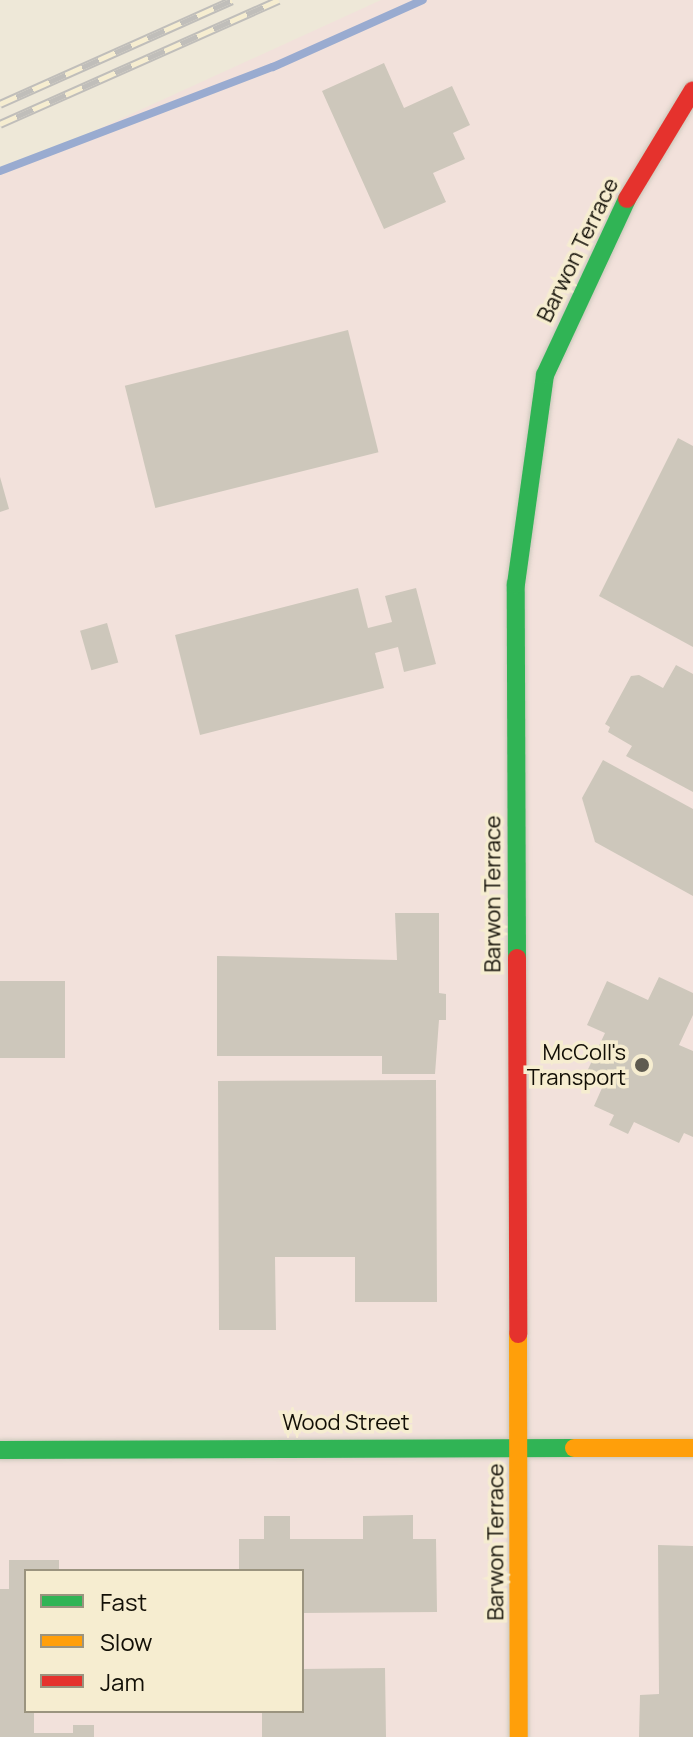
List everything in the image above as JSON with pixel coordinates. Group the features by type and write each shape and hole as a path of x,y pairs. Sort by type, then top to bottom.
{"street":[{"name":"Barwon Terrace","path":"519,1737 516,584 545,375 611,226 693,90"},
{"name":"Wood Street","path":"0,1450 520,1446 693,1448"}],"shaded area":[{"path":"381,0 693,0 693,1737 0,1737 0,174"}],"building":[{"path":"384,63 404,108 452,86 470,125 453,133 465,159 433,173 446,202 384,229 322,91"},
{"path":"348,330 378,452 155,508 125,386"},
{"path":"678,438 693,446 693,647 599,596"},
{"path":"0,477 9,509 0,512"},
{"path":"358,588 368,628 392,622 385,596 416,588 436,664 404,672 398,647 375,653 384,688 200,735 175,635"},
{"path":"107,623 118,662 91,670 80,631"},
{"path":"676,665 693,674 693,792 626,756 632,746 608,732 610,727 605,724 631,676 639,675 663,688"},
{"path":"603,760 693,809 693,896 595,842 582,798"},
{"path":"395,913 439,913 439,993 446,994 446,1020 439,1020 435,1074 382,1074 382,1056 217,1056 217,956 397,960"},
{"name":"McColl's Transport","path":"659,977 693,993 693,1015 679,1045 693,1051 693,1137 684,1133 679,1143 634,1122 628,1134 609,1125 614,1115 594,1106 602,1088 583,1080 605,1033 587,1025 607,981 648,1000"},
{"path":"0,981 65,981 65,1058 0,1058"},
{"path":"436,1080 437,1302 355,1302 355,1257 275,1257 276,1330 219,1330 218,1081"},
{"path":"413,1515 413,1539 436,1539 437,1612 304,1613 304,1569 239,1569 239,1539 264,1539 264,1516 290,1516 290,1539 363,1539 363,1516"},
{"path":"658,1545 693,1546 693,1737 639,1737 640,1695 659,1694"},
{"path":"9,1560 59,1560 59,1569 24,1569 24,1713 34,1713 34,1733 73,1733 73,1725 94,1725 94,1737 0,1737 0,1589 9,1589"},
{"path":"385,1668 386,1737 262,1737 262,1713 304,1713 304,1669"}],"waterway":[{"path":"0,171 273,67 423,0"}],"railway":[{"path":"0,104 232,0"},
{"path":"0,124 279,0"}],"traffic: fast":[{"path":"517,958 516,584 545,375 627,199"},
{"path":"0,1450 574,1448"}],"traffic: slow":[{"path":"518,1334 519,1737"},
{"path":"574,1448 693,1448"}],"traffic: jam":[{"path":"627,199 693,90"},
{"path":"517,958 518,1334"}],"place":[{"name":"McColl's Transport","path":"642,1065"}]}
